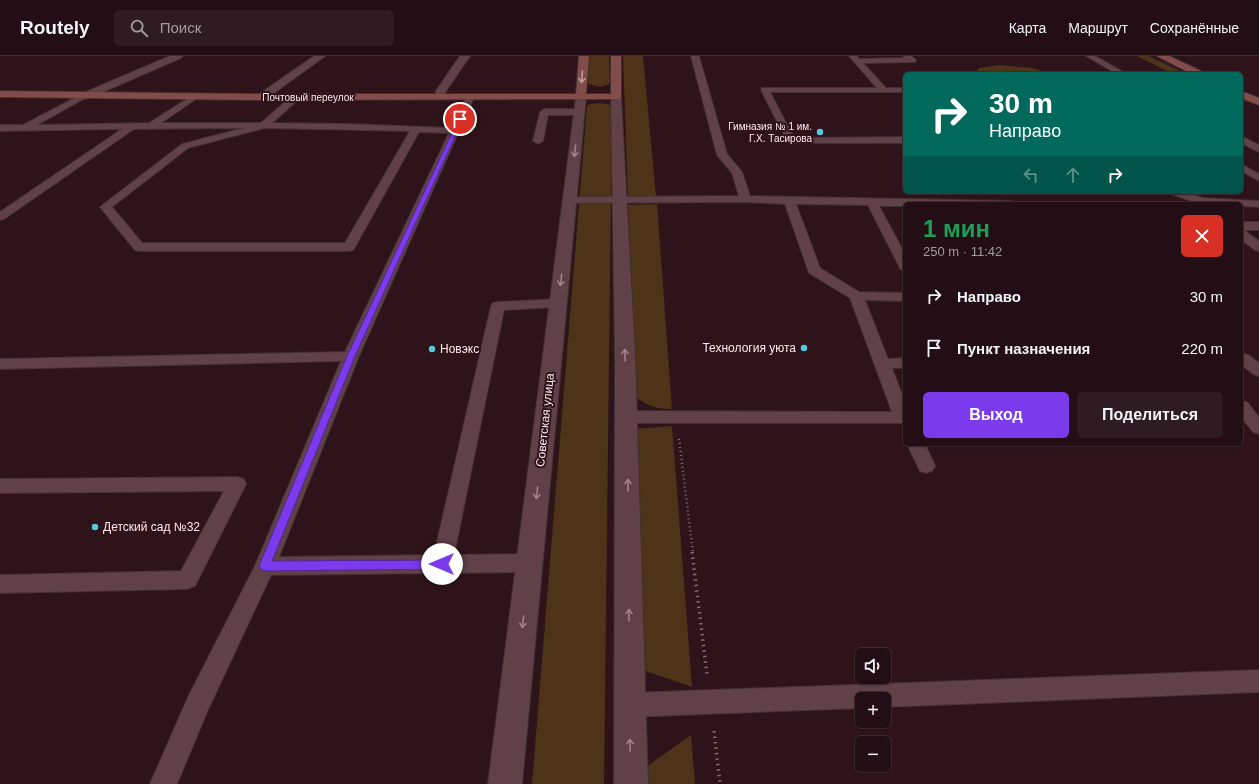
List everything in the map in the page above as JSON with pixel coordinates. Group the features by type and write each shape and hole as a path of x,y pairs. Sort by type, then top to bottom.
{"main road":[{"name":"Советская улица","path":"580,104 584,56"},
{"path":"616,56 616,97"},
{"path":"1162,56 1196,72"},
{"name":"Почтовый переулок","path":"0,94 194,97 470,97 580,104 616,97"},
{"path":"1243,95 1259,102"}],"street":[{"path":"86,96 178,56"},
{"path":"262,97 320,56"},
{"path":"440,97 441,92 465,56"},
{"path":"616,97 621,199 627,417 631,784"},
{"name":"Советская улица","path":"505,784 580,104"}],"lane":[{"path":"695,56 722,155 737,172 745,199"},
{"path":"855,58 912,60 907,56"},
{"path":"1090,56 1119,72"},
{"path":"855,58 884,90"},
{"path":"903,90 765,90 791,141 903,140"},
{"path":"25,128 86,96"},
{"path":"150,127 194,97"},
{"path":"296,97 264,126 185,146 106,207 139,247 349,247 416,129"},
{"path":"163,784 198,704 265,566 351,356 470,97"},
{"path":"538,141 544,112 580,104"},
{"path":"0,128 264,126 384,127 455,131"},
{"path":"0,218 131,127"},
{"path":"1243,141 1259,149"},
{"path":"1243,168 1259,178"},
{"path":"1180,194 1202,201 1221,202"},
{"path":"570,200 745,199 903,202"},
{"path":"788,201 814,270 856,296 903,298"},
{"path":"872,202 903,262"},
{"path":"1243,203 1259,204"},
{"path":"1243,226 1259,226"},
{"path":"1243,235 1259,247"},
{"path":"856,296 903,416"},
{"path":"442,564 498,306 558,303"},
{"path":"0,364 351,356"},
{"path":"1248,359 1259,372"},
{"path":"882,364 903,363"},
{"path":"1243,408 1259,428"},
{"path":"627,417 903,419"},
{"path":"917,446 926,466"},
{"path":"0,486 237,484 187,580 0,584"},
{"path":"265,566 529,563"},
{"path":"629,705 1259,681"}],"path":[{"path":"676,417 720,784"}],"shaded area":[{"path":"589,56 609,56 610,83 605,86 599,86 588,83"},
{"path":"623,56 643,56 656,196 628,196"},
{"path":"1137,56 1149,56 1182,72 1169,72"},
{"path":"1001,65 1032,68 1046,72 976,72 979,68"},
{"path":"590,104 608,104 612,107 604,784 532,784 587,106"},
{"path":"657,204 672,409 652,406 634,396 628,205"},
{"path":"672,426 692,687 643,670 635,429"},
{"path":"691,735 695,784 646,784 646,767"}],"place":[{"name":"Гимназия № 1 им. Г.Х. Тасирова","path":"820,132"},
{"name":"Технология уюта","path":"804,348"},
{"name":"Новэкс","path":"432,349"},
{"name":"Детский сад №32","path":"95,527"}],"route":[{"path":"442,564 265,566 351,356 460,119"}]}
